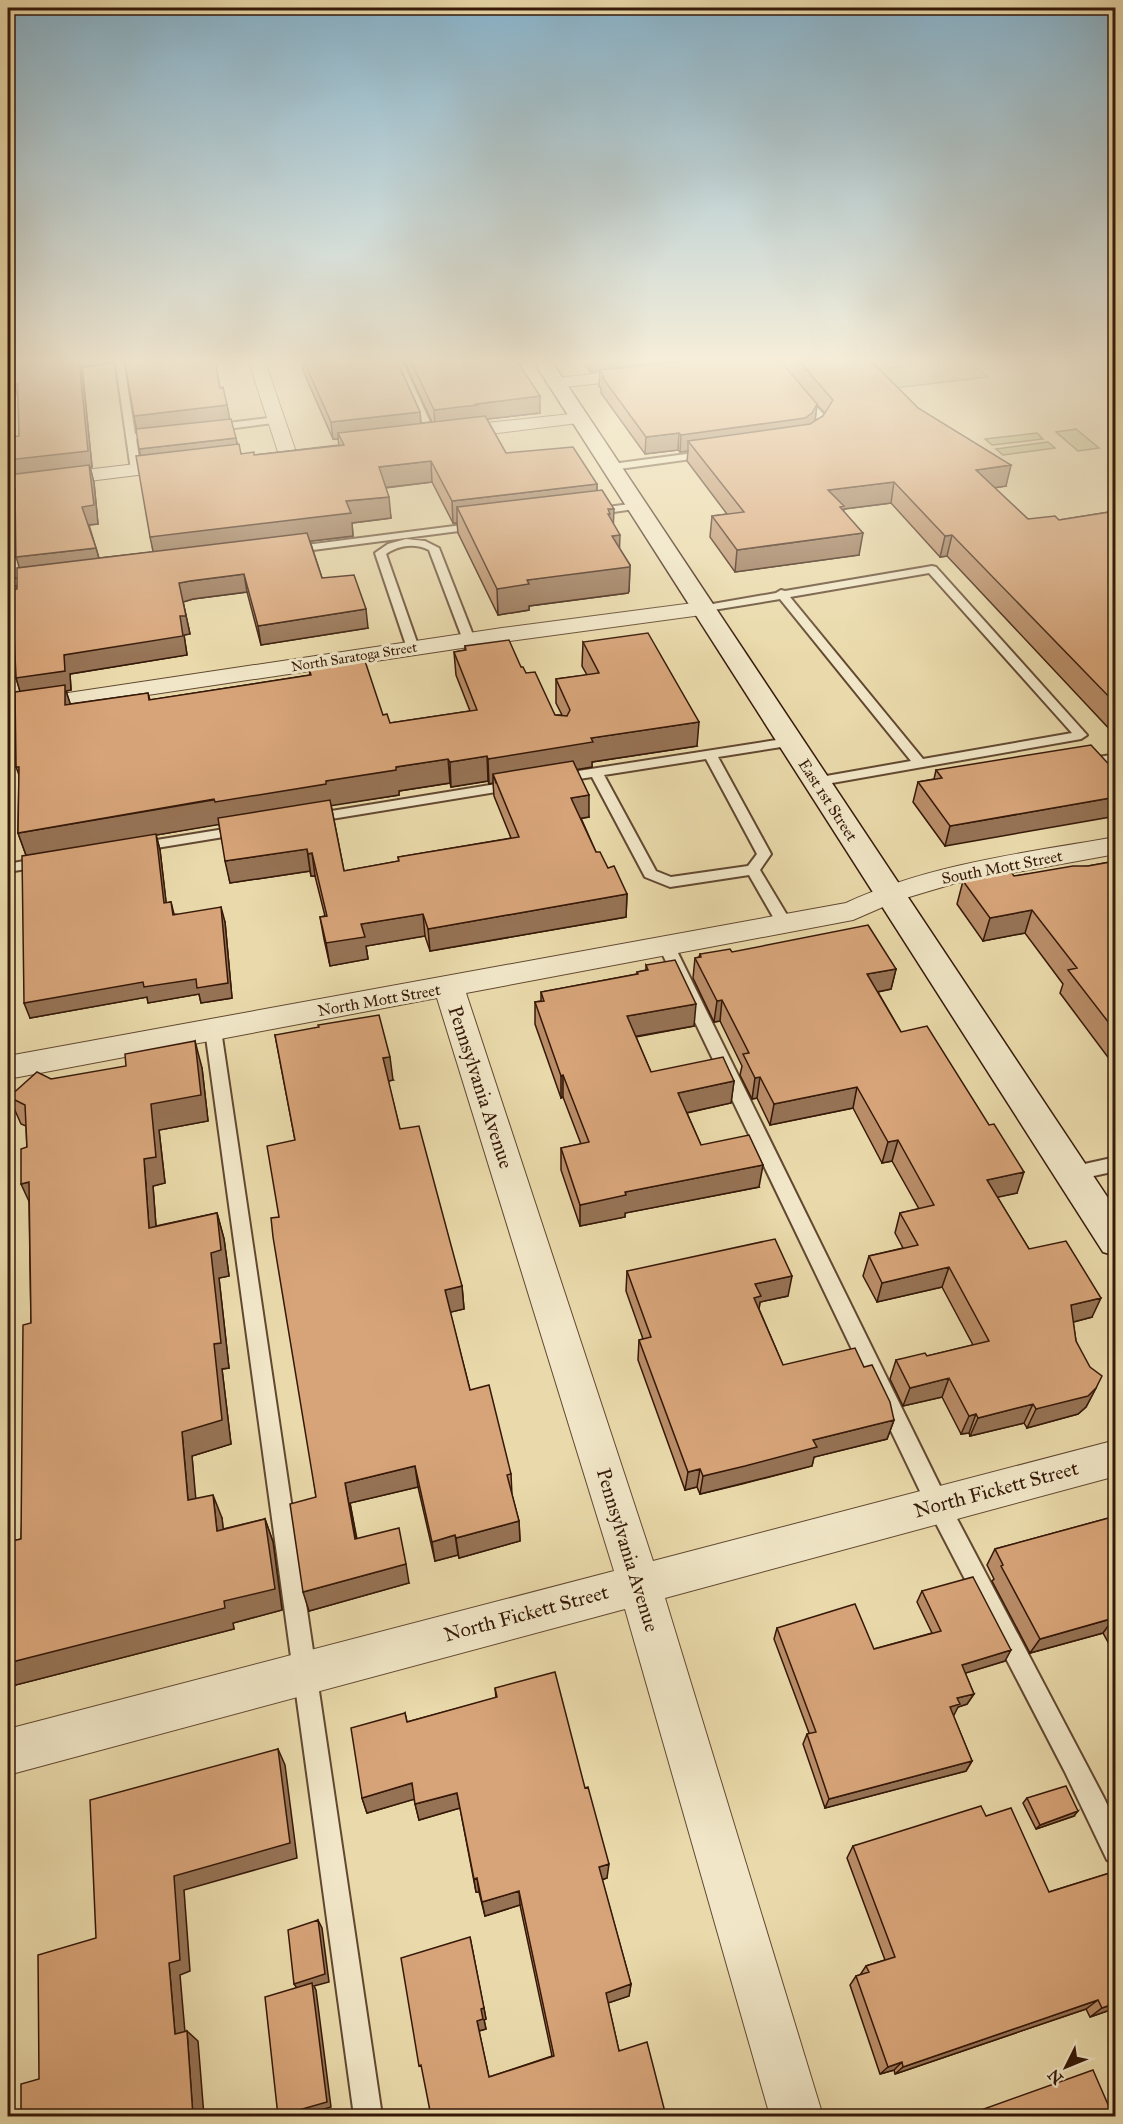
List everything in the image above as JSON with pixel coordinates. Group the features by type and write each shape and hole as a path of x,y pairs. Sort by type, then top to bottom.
{"street":[{"name":"East 1st Street","path":"606,458 701,609 1116,1241"},
{"path":"8,485 194,463"},
{"name":"North Saratoga Street","path":"8,709 469,640 505,643 701,609"},
{"name":"South Mott Street","path":"889,894 953,875 1116,845"},
{"name":"North Mott Street","path":"8,1067 785,925 853,911 889,894"},
{"name":"Pennsylvania Avenue","path":"449,988 639,1583 797,2116"},
{"name":"North Fickett Street","path":"8,1752 1116,1458"}],"lane":[{"path":"134,458 136,470"},
{"path":"612,467 681,458"},
{"path":"580,513 637,506"},
{"path":"280,551 489,525"},
{"path":"413,648 380,553 390,546 418,542 434,548 469,640"},
{"path":"701,609 932,568 1116,772"},
{"path":"8,583 50,578"},
{"path":"781,593 920,764"},
{"path":"547,780 789,742"},
{"path":"815,782 920,764 1097,750"},
{"path":"596,772 650,874 670,882 753,870 764,854 710,754"},
{"path":"301,820 524,783"},
{"path":"125,849 254,828"},
{"path":"8,868 54,860"},
{"path":"753,870 785,925"},
{"path":"667,946 745,1101 938,1505 1076,1765 1116,1851"},
{"path":"213,1030 368,2116"},
{"path":"1071,1174 1116,1164"}],"building":[{"path":"136,458 580,458 597,484 452,501 431,461 379,467 389,497 346,501 351,513 150,537"},
{"path":"702,458 1000,458 1011,465 976,470 1028,519 1055,516 1059,520 1116,511 1116,704 952,535 945,536 894,482 828,490 844,506 840,507 863,533 737,550 712,516 744,512"},
{"path":"89,465 94,505 82,507 96,548 16,557 15,489 8,490 8,475"},
{"path":"602,490 614,509 608,509 610,514 608,514 620,535 612,536 630,565 629,567 527,580 529,584 497,589 457,507"},
{"path":"307,533 322,578 354,575 366,609 258,626 244,574 179,583 186,616 180,616 183,636 64,655 65,671 16,678 12,590 17,589 17,568"},
{"path":"648,633 699,722 591,738 593,742 488,759 487,756 450,762 448,759 396,767 396,770 326,781 326,784 215,802 214,799 18,833 19,767 16,767 15,692 65,685 65,705 148,693 149,700 311,675 309,669 365,661 383,715 387,714 390,723 477,710 454,652 466,650 465,646 509,640 521,667 526,673 535,672 555,715 567,716 570,710 556,679 599,673 583,642"},
{"path":"1091,745 1116,772 1116,797 950,826 918,782 942,778 936,770"},
{"path":"573,761 589,795 571,798 596,852 600,852 608,868 614,866 627,894 428,929 423,914 361,924 365,937 326,943 320,917 327,916 312,853 308,854 307,849 225,861 218,818 330,800 344,871 399,861 398,857 519,837 493,774"},
{"path":"156,834 164,903 171,902 173,915 221,907 228,983 197,988 196,979 144,987 143,982 24,1003 22,856"},
{"path":"1116,861 1116,1032 1068,970 1077,968 1032,910 990,918 963,881 1011,872 1014,876"},
{"path":"868,925 896,969 867,974 901,1032 927,1026 989,1125 994,1124 1024,1172 987,1180 1029,1249 1066,1241 1101,1298 1071,1305 1076,1341 1090,1367 1102,1376 1096,1388 1088,1396 1036,1409 1033,1404 978,1418 976,1414 969,1416 949,1378 910,1388 896,1360 925,1353 927,1356 989,1341 949,1267 882,1283 869,1256 918,1245 900,1213 934,1205 898,1140 888,1142 857,1087 774,1104 760,1077 755,1078 743,1054 749,1053 722,1000 717,1001 695,958 701,957 700,954 730,949 732,952"},
{"path":"675,960 696,1004 627,1016 651,1072 723,1057 734,1081 678,1093 701,1145 749,1135 763,1165 625,1192 626,1195 580,1205 561,1148 589,1142 563,1075 561,1076 535,1002 544,1001 541,992 638,974 637,972 648,970 646,965"},
{"path":"379,1015 390,1057 383,1058 400,1129 419,1126 462,1286 445,1290 470,1390 489,1385 511,1474 507,1475 519,1521 432,1542 415,1466 345,1483 355,1539 399,1528 406,1564 303,1592 290,1504 316,1497 271,1218 279,1217 267,1146 295,1140 275,1035"},
{"path":"195,1041 201,1095 151,1104 156,1157 144,1159 149,1228 217,1213 221,1250 211,1253 221,1343 214,1344 222,1420 182,1432 188,1500 213,1495 217,1531 265,1519 275,1589 224,1601 225,1608 8,1663 8,1542 21,1539 23,1325 31,1323 29,1182 21,1184 21,1149 27,1147 25,1105 9,1097 37,1072 51,1079 126,1066 125,1054"},
{"path":"775,1239 792,1276 755,1284 761,1296 754,1298 783,1365 855,1348 864,1367 872,1365 890,1402 894,1420 813,1440 817,1447 745,1466 703,1476 700,1469 688,1472 639,1340 651,1337 627,1271"},
{"path":"1116,1516 1116,1622 1114,1618 1040,1639 1001,1566 1003,1565 995,1549"},
{"path":"973,1577 1011,1650 962,1665 974,1694 957,1698 960,1704 950,1707 972,1761 829,1799 807,1734 816,1732 777,1628 855,1604 874,1649 941,1631 922,1591"},
{"path":"555,1672 585,1788 588,1787 609,1864 599,1867 631,1984 606,1993 619,2051 647,2042 666,2116 431,2116 421,2065 419,2066 401,1958 470,1937 484,2008 481,2009 483,2019 477,2021 489,2077 554,2056 519,1891 482,1902 477,1878 474,1879 457,1793 415,1804 412,1783 362,1798 351,1728 405,1713 407,1722 497,1697 495,1688"},
{"path":"278,1749 290,1843 174,1876 180,1960 169,1963 175,2034 187,2031 193,2116 21,2116 21,2084 39,2079 38,1955 96,1938 90,1800"},
{"path":"1066,1786 1078,1811 1040,1825 1027,1798"},
{"path":"981,1806 986,1816 1011,1808 1049,1892 1116,1871 1116,2003 1102,2008 1098,2000 903,2067 902,2062 888,2067 856,1976 869,1972 866,1966 895,1957 853,1846"},
{"path":"318,1920 325,1974 294,1984 288,1930"},
{"path":"312,1983 327,2102 278,2116 265,1997"},
{"path":"1093,2070 1113,2116 967,2116 967,2115"}]}
